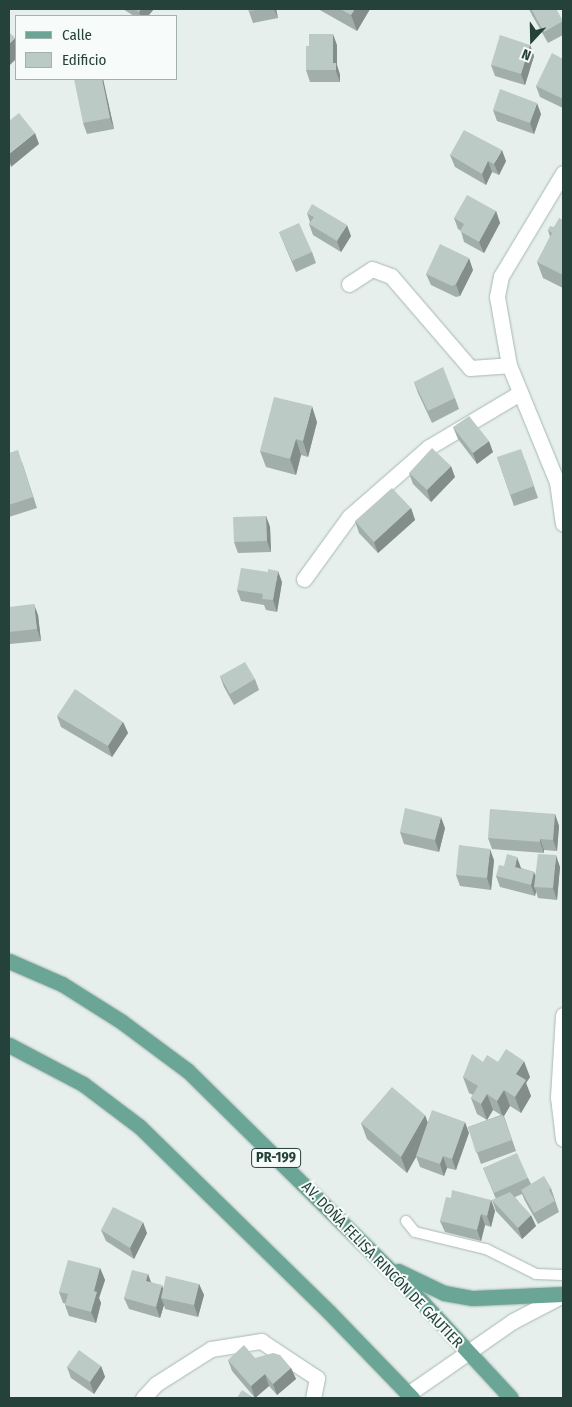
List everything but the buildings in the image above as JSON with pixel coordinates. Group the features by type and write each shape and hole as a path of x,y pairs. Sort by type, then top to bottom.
{"main road":[{"name":"AV. DOÑA FELISA RINCÓN DE GAUTIER","path":"9,960 62,984 122,1022 188,1071 384,1264 511,1398"},
{"path":"9,1045 83,1084 140,1126 407,1397"},
{"path":"384,1264 444,1292 473,1298 563,1294"}],"street":[{"path":"561,180 501,276 497,297 509,365 557,482 563,524"},
{"path":"349,284 372,269 391,276 470,368 509,365"},
{"path":"304,579 348,517 429,447 520,393"},
{"path":"563,1015 558,1097 563,1139"},
{"path":"407,1397 513,1321 563,1294"},
{"path":"143,1398 156,1384 211,1349 261,1341 317,1378 313,1398"}],"lane":[{"path":"406,1221 415,1232 486,1249 536,1274 563,1275"}]}
